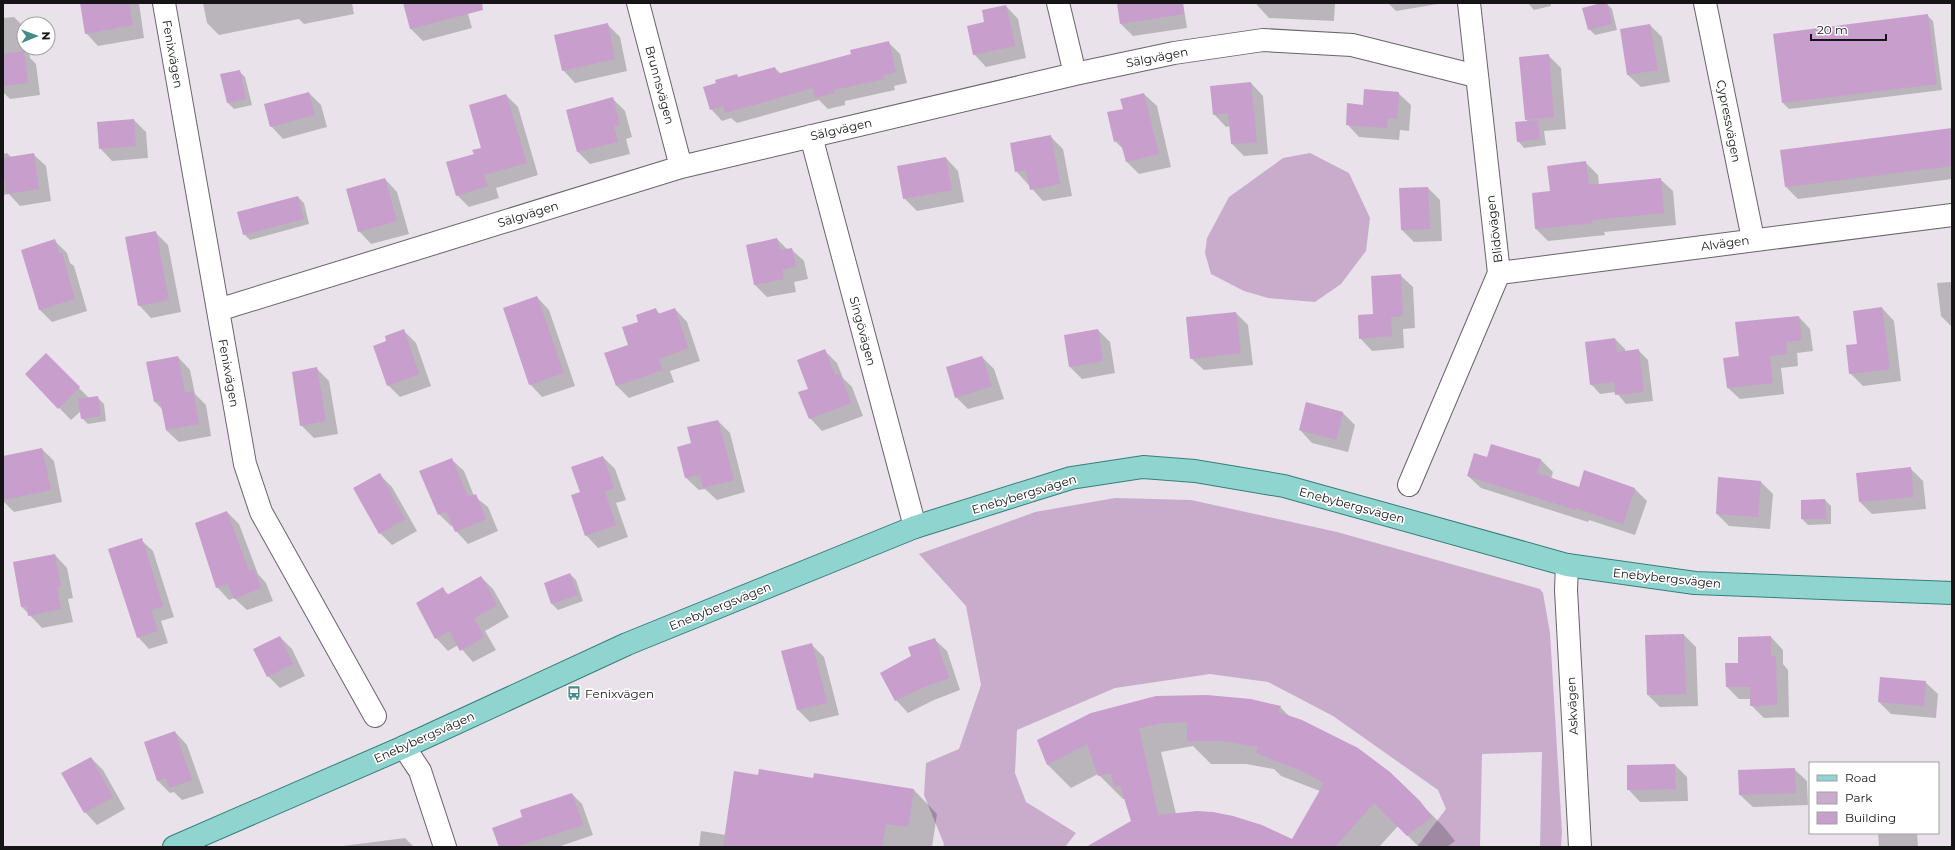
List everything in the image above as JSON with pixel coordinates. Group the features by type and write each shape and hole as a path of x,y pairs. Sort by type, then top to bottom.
{"main road":[{"name":"Enebybergsvägen","path":"174,847 404,747 627,644 915,527 1072,478 1143,467 1195,471 1284,486 1567,565 1695,583 1952,593"}],"street":[{"name":"Fenixvägen","path":"164,3 245,464 261,512 375,716"},
{"name":"Brunnsvägen","path":"638,3 681,167"},
{"path":"1058,3 1075,74"},
{"name":"Blidövägen","path":"1409,486 1499,273 1469,3"},
{"name":"Cypressvägen","path":"1705,3 1753,239"},
{"name":"Sälgvägen","path":"218,310 681,167 1075,74 1174,53 1263,40 1352,45 1476,76"},
{"name":"Singövägen","path":"811,136 915,527"},
{"name":"Alvägen","path":"1499,273 1753,239 1952,215"},
{"name":"Askvägen","path":"1567,565 1566,590 1580,847"},
{"path":"404,747 420,771 445,847"}],"green space":[{"path":"1310,153 1349,173 1370,218 1366,251 1341,284 1315,302 1268,298 1244,291 1211,274 1205,253 1207,238 1229,197 1283,158"},
{"path":"1115,498 1191,500 1337,532 1540,589 1543,593 1550,633 1562,832 1561,847 1540,847 1542,752 1482,754 1480,847 1417,847 1446,809 1438,790 1333,716 1268,682 1210,674 1115,688 1017,730 1015,773 1026,802 1076,833 1065,847 943,847 944,844 924,795 926,763 959,749 981,685 966,606 919,554 1035,512"}],"building":[{"path":"80,3 129,3 133,25 85,34"},
{"path":"403,3 482,3 483,10 410,29"},
{"path":"1117,3 1183,3 1184,14 1120,24"},
{"path":"1607,3 1612,24 1588,30 1582,8"},
{"path":"1006,5 1015,46 973,55 967,26 984,22 982,10"},
{"path":"1928,14 1937,84 1782,103 1773,34"},
{"path":"608,23 615,59 562,71 554,35"},
{"path":"1650,24 1658,70 1627,75 1620,29"},
{"path":"889,41 896,72 883,75 884,79 834,90 835,93 815,98 813,88 725,113 723,106 710,110 703,87 716,83 715,80 737,74 738,77 775,67 777,74 851,54 850,50"},
{"path":"16,52 16,56 25,56 28,83 3,86 3,54"},
{"path":"1549,54 1554,117 1525,120 1519,57"},
{"path":"240,70 246,99 227,103 220,74"},
{"path":"1251,82 1257,142 1231,144 1228,113 1213,115 1210,86"},
{"path":"1364,89 1399,92 1397,119 1388,118 1387,128 1346,125 1347,103 1363,105"},
{"path":"309,92 315,115 270,127 264,104"},
{"path":"1144,93 1159,154 1126,162 1120,140 1114,142 1107,112 1123,109 1120,99"},
{"path":"506,94 527,163 484,175 488,186 456,196 446,162 474,154 472,150 481,148 469,105"},
{"path":"613,97 620,125 614,126 618,142 577,152 566,110"},
{"path":"134,119 136,146 99,149 97,122"},
{"path":"1538,120 1540,139 1517,142 1515,122"},
{"path":"1952,128 1952,166 1785,187 1780,150"},
{"path":"1051,135 1060,184 1030,190 1026,170 1015,172 1010,143"},
{"path":"34,153 39,189 7,194 5,181 3,181 3,158"},
{"path":"946,157 952,190 903,199 897,166"},
{"path":"1586,161 1589,185 1661,178 1664,213 1592,220 1593,223 1535,229 1532,193 1550,191 1547,166"},
{"path":"385,178 397,221 358,232 346,189"},
{"path":"1428,187 1430,229 1401,230 1399,188"},
{"path":"298,196 304,219 243,235 237,212"},
{"path":"156,231 169,300 138,306 125,237"},
{"path":"777,238 780,250 792,248 796,267 782,270 784,279 754,285 746,245"},
{"path":"55,239 59,253 62,253 75,299 39,310 21,250"},
{"path":"1401,274 1403,316 1391,317 1392,336 1359,339 1358,315 1373,314 1371,276"},
{"path":"537,296 564,373 529,385 503,308"},
{"path":"1882,307 1890,369 1849,374 1846,345 1857,344 1853,311"},
{"path":"656,308 658,314 675,308 688,348 659,359 663,370 616,386 604,353 628,345 622,327 638,322 636,315"},
{"path":"1236,312 1241,353 1190,359 1186,317"},
{"path":"1799,316 1802,340 1786,342 1787,354 1770,356 1773,383 1727,388 1723,358 1739,356 1735,322"},
{"path":"404,329 419,374 387,386 373,346 386,341 385,336"},
{"path":"1098,329 1103,361 1069,367 1064,335"},
{"path":"1615,338 1617,352 1639,349 1644,392 1615,395 1614,382 1590,385 1585,342"},
{"path":"825,349 835,375 840,374 851,403 809,419 798,392 808,389 797,360"},
{"path":"46,353 80,387 58,409 25,374"},
{"path":"178,356 185,393 193,391 199,424 166,430 160,401 154,402 146,362"},
{"path":"982,356 992,386 955,398 946,367"},
{"path":"317,367 326,421 300,426 292,372"},
{"path":"98,396 101,416 81,419 78,399"},
{"path":"1306,402 1343,412 1336,440 1299,430"},
{"path":"718,420 734,480 703,488 700,475 685,478 677,447 691,443 687,427"},
{"path":"1491,444 1541,459 1537,473 1579,487 1584,470 1635,488 1623,524 1576,508 1576,510 1467,476 1474,453 1487,457"},
{"path":"42,448 51,490 3,500 3,456"},
{"path":"603,456 614,488 605,491 616,525 585,536 571,495 580,492 571,467"},
{"path":"452,458 468,497 476,494 486,519 455,532 446,511 438,515 419,471"},
{"path":"1911,467 1914,497 1859,502 1856,473"},
{"path":"380,473 405,519 379,534 353,488"},
{"path":"1718,477 1761,481 1758,517 1716,514"},
{"path":"1825,499 1826,519 1801,519 1801,500"},
{"path":"227,511 249,571 254,569 261,588 234,599 228,584 216,588 195,523"},
{"path":"142,538 163,606 151,610 158,631 137,638 108,549"},
{"path":"55,554 61,586 57,587 61,609 28,616 27,606 21,607 13,562"},
{"path":"570,573 578,595 551,604 544,583"},
{"path":"481,576 497,605 474,618 484,637 460,651 449,631 435,639 416,603 443,587 447,595"},
{"path":"1684,634 1686,694 1647,695 1645,635"},
{"path":"280,636 293,664 267,677 253,649"},
{"path":"1771,636 1771,656 1776,656 1777,705 1750,706 1750,687 1726,687 1725,663 1738,663 1738,637"},
{"path":"935,638 949,678 922,688 895,701 880,673 911,656 908,647"},
{"path":"812,643 827,703 797,710 781,651"},
{"path":"1880,677 1926,681 1924,706 1878,702"},
{"path":"1207,695 1251,699 1281,706 1278,712 1302,720 1358,748 1390,772 1420,801 1432,817 1407,836 1374,803 1335,847 1086,847 1131,821 1120,785 1114,787 1111,773 1098,776 1087,744 1047,765 1037,740 1091,713 1156,696","holes":["1187,722 1187,741 1222,741 1258,747 1256,753 1304,772 1324,783 1292,839 1262,825 1233,816 1213,812 1197,811 1158,815 1139,728 1163,723"]},
{"path":"175,731 192,780 169,788 166,778 157,781 144,742"},
{"path":"91,757 113,797 84,813 61,773"},
{"path":"1675,764 1676,789 1627,790 1627,765"},
{"path":"1795,768 1796,793 1739,795 1738,770"},
{"path":"759,769 813,778 814,773 914,789 908,827 886,824 882,847 723,847 734,771 758,775"},
{"path":"572,793 583,825 516,847 499,847 492,828 522,817 520,810"}],"place":[{"name":"Fenixvägen","path":"574,693"}]}
